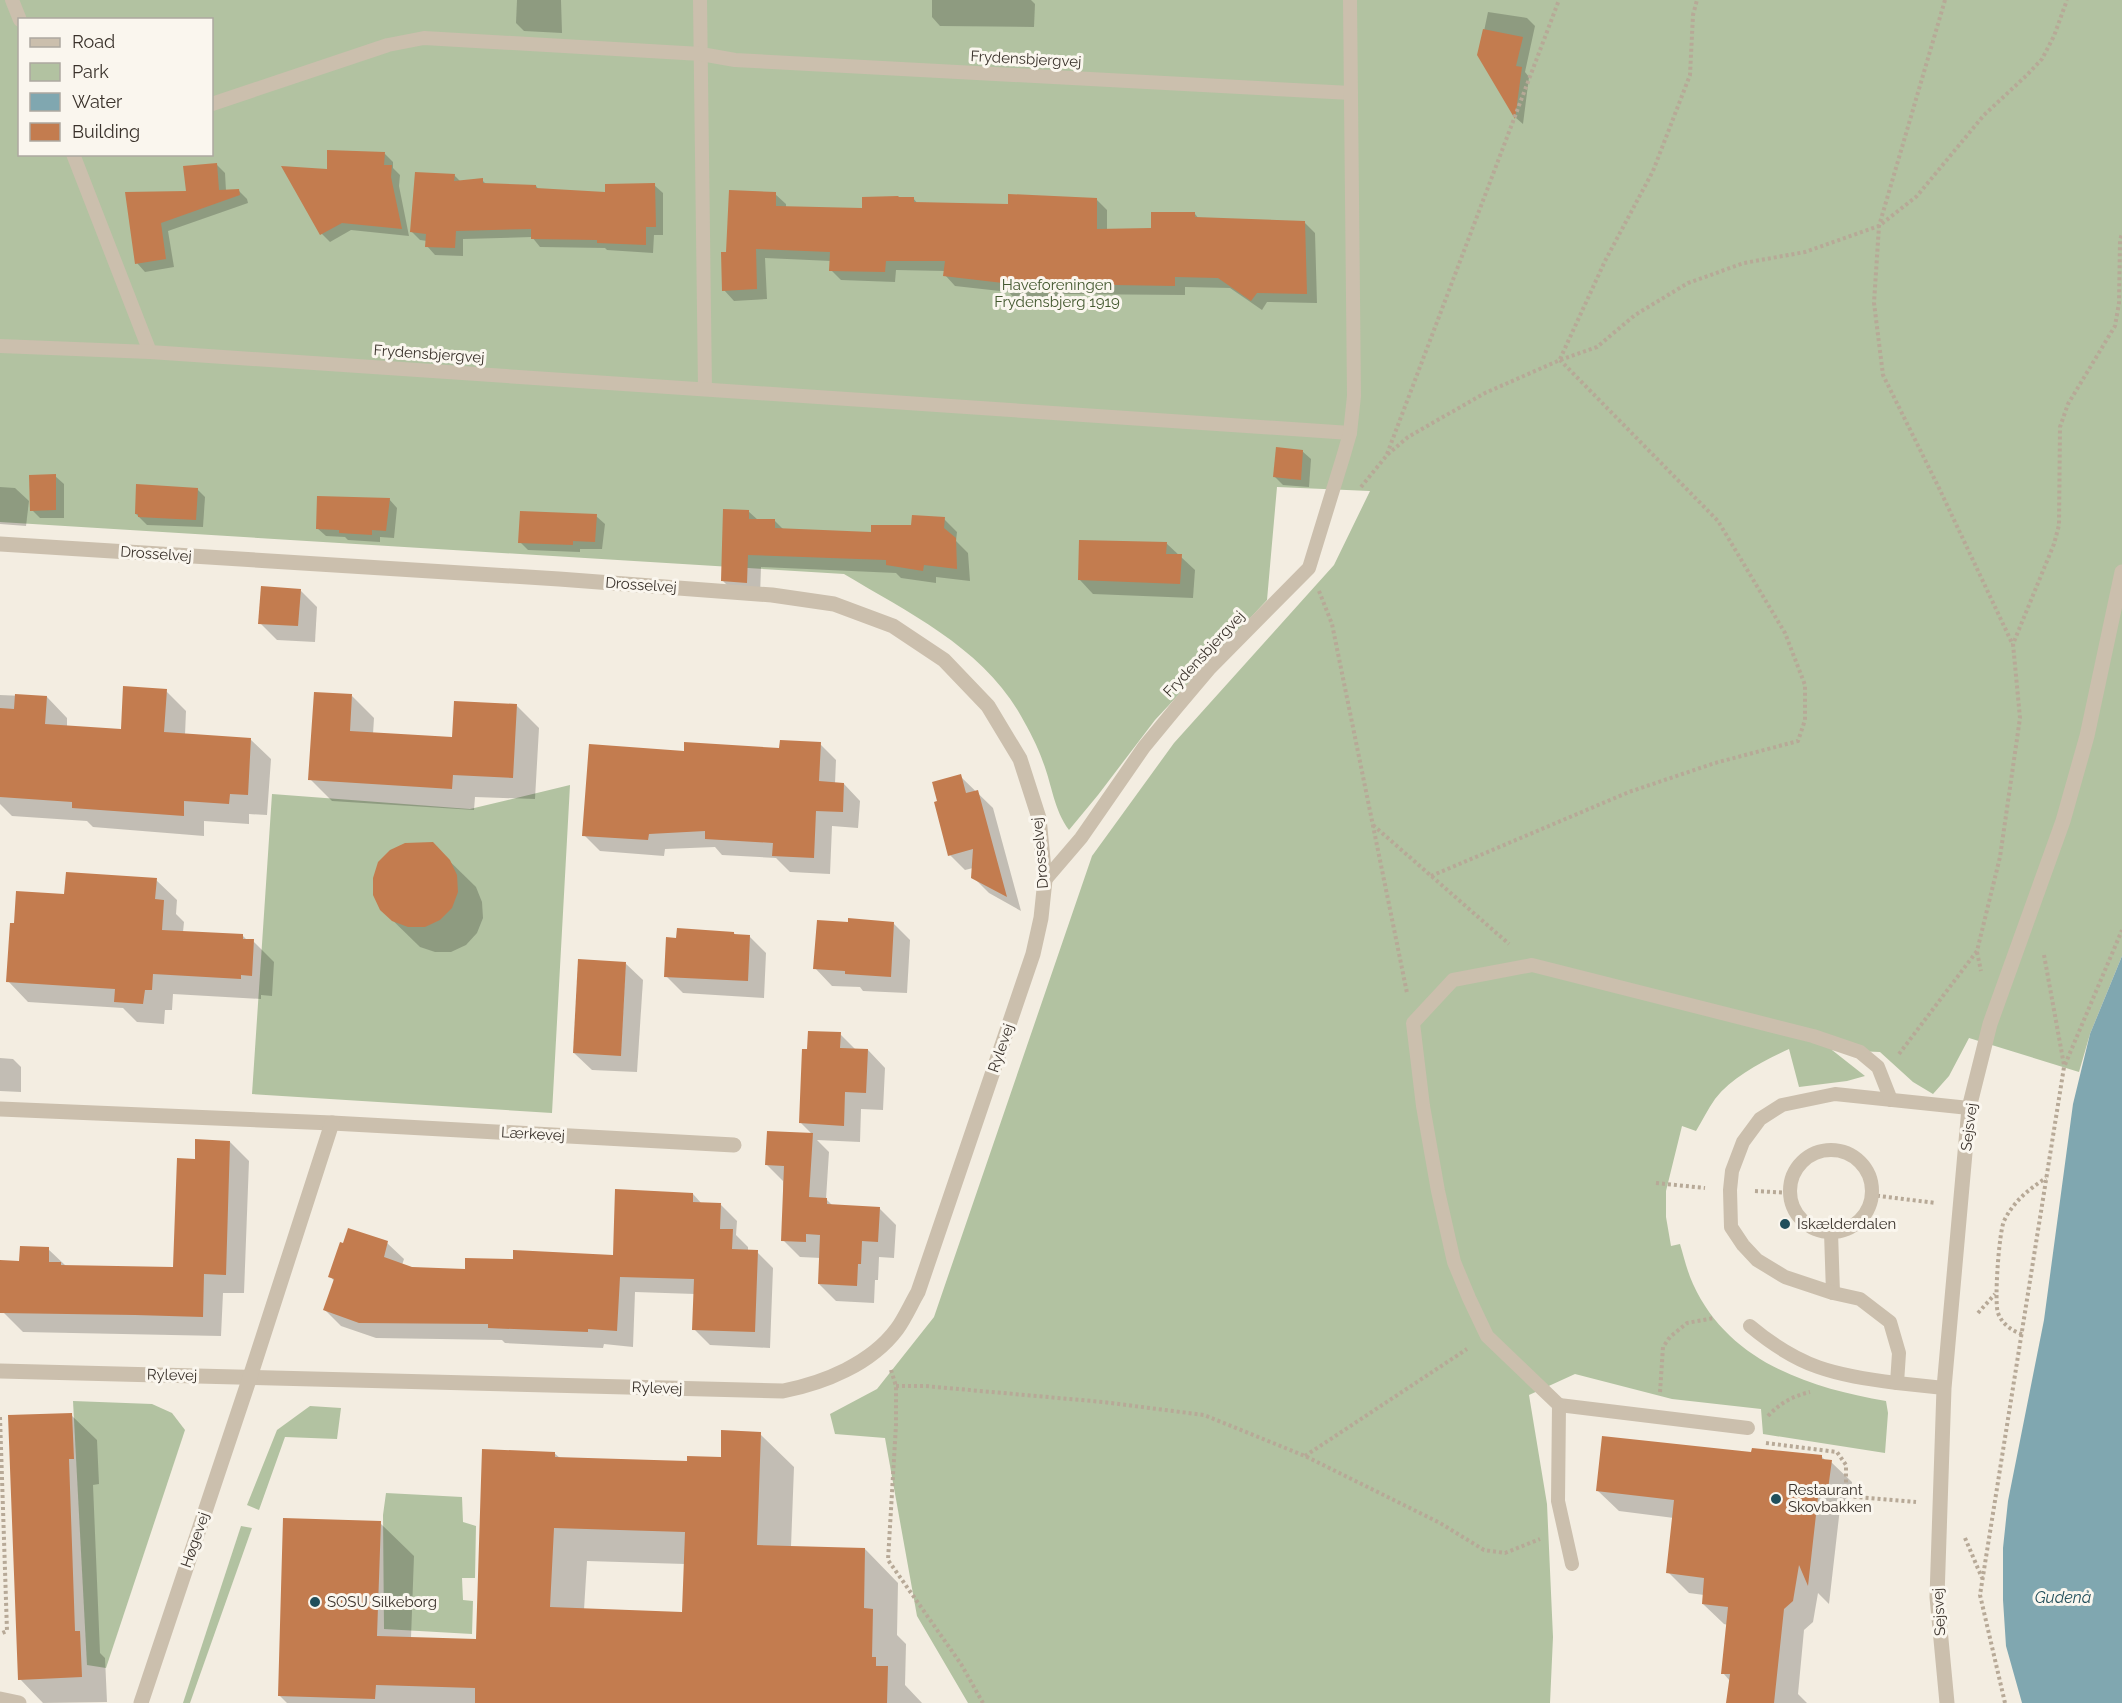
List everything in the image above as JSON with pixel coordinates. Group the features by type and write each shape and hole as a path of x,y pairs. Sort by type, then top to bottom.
{"street":[{"name":"Drosselvej","path":"0,544 559,579 772,595 834,604 892,626 944,660 988,706 1020,759 1039,818 1045,880 1041,918 1033,954"},
{"name":"Sejsvej","path":"1947,1703 1937,1598 1944,1388 1969,1108 1990,1024 2056,842 2087,736 2122,572"},
{"name":"Rylevej","path":"0,1371 783,1391 825,1380 847,1370 882,1344 897,1329 918,1292 1033,954"},
{"name":"Lærkevej","path":"0,1108 332,1122 734,1144"},
{"path":"250,1377 332,1122"},
{"name":"Høgevej","path":"141,1703 250,1377"},
{"path":"0,1699 19,1703"}],"lane":[{"path":"12,0 19,18"},
{"path":"700,0 705,389"},
{"name":"Frydensbjergvej","path":"1045,880 1081,838 1144,747 1210,668 1309,568 1317,546 1350,433 1354,396 1350,0"},
{"name":"Frydensbjergvej","path":"213,104 388,45 424,38 701,54 735,60 1351,93"},
{"path":"74,156 150,352"},
{"name":"Frydensbjergvej","path":"0,346 150,352 1350,433"},
{"path":"1748,1428 1559,1405 1487,1336 1468,1298 1454,1262 1446,1229 1423,1106 1413,1023 1453,980 1532,965 1813,1036 1860,1052 1878,1067 1891,1100"},
{"path":"1897,1383 1899,1353 1890,1322 1860,1299 1833,1293 1785,1277 1757,1260 1743,1245 1731,1227 1732,1171 1743,1142 1760,1119 1782,1105 1835,1094 1969,1108"},
{"path":"1826,1150 1837,1151 1856,1158 1868,1175 1871,1195 1865,1213 1858,1221 1850,1227 1831,1232 1811,1227 1803,1221 1791,1203 1790,1183 1794,1173 1807,1157 1826,1150"},
{"path":"1831,1232 1833,1293"},
{"path":"1750,1326 1772,1345 1797,1360 1831,1372 1944,1388"},
{"path":"1559,1405 1558,1501 1572,1564"}],"path":[{"path":"1387,455 1559,0"},
{"path":"1560,360 1605,261 1653,171 1690,75 1693,15 1697,0"},
{"path":"1882,1076 1977,951 2000,857 2020,718 2013,644 1883,375 1874,303 1879,226 1945,0"},
{"path":"1360,488 1387,455 1408,436 1485,393 1560,360 1597,347 1635,315 1688,283 1744,263 1805,252 1879,226 1917,196 1984,115 2042,59 2054,36 2067,0"},
{"path":"2013,644 2054,544 2059,525 2061,427 2068,404 2115,326 2119,303 2122,234"},
{"path":"1431,876 1629,792 1715,763 1798,741 1805,720 1805,685 1785,633 1718,521 1560,360"},
{"path":"1309,568 1332,624 1413,1023"},
{"path":"1373,825 1532,965"},
{"path":"2005,1703 1980,1595 2064,1067 2122,930"},
{"path":"2043,950 2064,1067"},
{"path":"2022,1334 2012,1331 1998,1314 1995,1293 2003,1222 2024,1192 2047,1178"},
{"path":"1871,1195 1960,1206"},
{"path":"1661,1384 1663,1347 1670,1337 1688,1323 1714,1318"},
{"path":"1305,1456 1487,1336"},
{"path":"882,1344 896,1386 888,1560 961,1664 983,1703"},
{"path":"1831,1372 1828,1392 1810,1392 1792,1397 1777,1407 1761,1428 1748,1428 1748,1440 1837,1452 1846,1465 1846,1496 1940,1505"},
{"path":"896,1386 926,1386 1103,1402 1204,1415 1305,1456 1440,1523 1484,1550 1505,1553 1564,1530"},
{"path":"0,1417 7,1631 0,1634"}],"green space":[{"name":"Haveforeningen Frydensbjerg 1919","path":"0,0 2122,0 2122,956 2090,1034 2079,1072 1969,1038 1949,1076 1933,1094 1913,1082 1880,1052 1832,1050 1865,1076 1847,1081 1799,1087 1789,1049 1759,1064 1731,1083 1715,1099 1696,1131 1682,1126 1666,1191 1666,1217 1671,1246 1680,1244 1693,1284 1708,1311 1727,1333 1749,1351 1773,1366 1800,1379 1828,1388 1886,1401 1888,1413 1885,1453 1763,1434 1761,1409 1672,1399 1575,1374 1529,1395 1547,1504 1553,1637 1550,1703 968,1703 917,1616 885,1438 835,1434 830,1414 877,1389 934,1317 1092,856 1174,743 1334,565 1370,491 1277,487 1267,600 1155,720 1069,830 1060,814 1041,756 1021,716 1005,692 965,651 943,634 844,574 0,522"},
{"path":"570,785 552,1113 252,1094 272,794 470,809"},
{"path":"73,1401 152,1404 172,1413 185,1430 106,1668 87,1665"},
{"path":"310,1406 341,1408 337,1439 285,1437 259,1510 247,1505 277,1430"},
{"path":"386,1493 462,1497 463,1522 476,1526 475,1578 462,1578 463,1600 473,1601 472,1634 384,1629 383,1515"},
{"path":"241,1526 252,1528 190,1703 183,1703"}],"water":[{"name":"Gudenå","path":"2122,956 2122,1703 2022,1703 2006,1646 2003,1548 2008,1501 2044,1320 2073,1104 2090,1034"}],"building":[{"path":"1483,29 1523,37 1516,66 1522,67 1515,119 1477,55"},
{"path":"327,150 385,152 384,165 392,165 391,177 402,229 342,223 320,235 281,166 327,169"},
{"path":"217,163 219,190 239,189 240,195 161,223 166,259 135,264 125,192 186,191 183,166"},
{"path":"415,172 455,174 454,181 483,178 483,183 536,185 536,188 605,192 605,184 655,183 656,227 646,227 646,245 597,243 597,240 531,239 531,229 456,231 455,248 425,247 426,234 410,232"},
{"path":"729,190 776,192 776,206 862,208 862,197 898,196 914,197 914,202 1008,204 1008,194 1097,198 1097,229 1151,228 1151,212 1195,212 1195,217 1305,221 1307,294 1257,293 1251,301 1218,278 1175,277 1175,286 1054,284 1054,293 1002,288 1003,283 943,276 945,261 886,261 885,272 829,271 830,252 756,249 757,289 722,291 721,252 726,252"},
{"path":"1276,447 1303,450 1301,480 1273,477"},
{"path":"56,474 56,510 30,511 29,475"},
{"path":"136,484 198,488 196,520 138,517 138,514 135,514"},
{"path":"317,496 390,498 386,531 372,530 372,535 316,529"},
{"path":"723,509 749,510 749,519 775,519 775,528 871,532 871,525 911,525 912,515 945,517 944,528 956,538 957,569 924,565 923,571 886,565 886,560 748,555 747,583 721,581"},
{"path":"520,511 597,514 595,542 573,541 573,545 518,543"},
{"path":"1079,540 1167,542 1166,554 1182,554 1180,584 1078,580"},
{"path":"261,586 301,589 298,626 258,624"},
{"path":"123,686 167,689 164,732 251,738 248,795 230,794 229,804 184,801 184,816 72,808 72,802 0,797 0,708 14,709 15,694 47,696 45,724 121,729"},
{"path":"314,692 352,694 350,731 452,737 454,701 517,704 513,778 453,775 452,789 308,780"},
{"path":"780,740 821,742 819,781 844,783 843,812 816,811 814,858 772,856 773,843 705,839 705,831 649,834 648,840 582,836 589,744 684,751 684,742 779,748"},
{"path":"961,774 966,793 978,790 1007,897 971,878 973,849 948,856 934,802 937,801 932,782"},
{"path":"433,842 450,860 457,875 458,892 452,908 440,920 425,927 408,927 392,921 380,910 373,895 373,878 378,862 390,850 405,843"},
{"path":"66,872 157,878 155,899 164,900 162,930 243,934 243,939 254,939 252,976 241,975 241,979 153,974 152,990 145,990 143,1004 114,1002 115,989 6,982 10,923 14,923 16,891 64,894"},
{"path":"848,918 894,922 891,977 813,969 817,920 848,922"},
{"path":"677,928 750,935 748,981 664,977 666,937 676,938"},
{"path":"578,959 626,962 621,1056 573,1053"},
{"path":"808,1031 841,1032 840,1048 868,1049 866,1093 845,1092 844,1126 799,1123 802,1049 807,1049"},
{"path":"767,1131 813,1133 809,1197 827,1198 827,1204 880,1207 878,1242 862,1241 857,1286 818,1284 820,1235 806,1234 806,1242 781,1241 784,1166 765,1165"},
{"path":"195,1139 230,1141 226,1275 204,1274 203,1317 0,1313 0,1260 19,1261 20,1246 49,1247 49,1262 61,1262 61,1265 173,1267 177,1158 195,1159"},
{"path":"615,1189 693,1193 693,1202 721,1203 720,1229 733,1229 732,1249 758,1250 755,1332 692,1330 694,1279 620,1277 617,1331 488,1328 488,1324 359,1323 323,1310 334,1279 328,1277 340,1242 343,1243 348,1228 388,1241 384,1257 412,1267 465,1269 465,1258 513,1259 513,1250 613,1255"},
{"path":"72,1413 74,1459 69,1459 75,1631 80,1631 82,1677 18,1680 8,1415"},
{"path":"721,1430 761,1432 757,1545 865,1548 864,1608 873,1609 872,1657 876,1657 876,1666 888,1666 887,1703 475,1703 475,1688 376,1685 375,1699 278,1696 283,1518 381,1521 377,1636 476,1639 482,1449 555,1452 555,1457 687,1461 687,1456 721,1457","holes":["554,1528 685,1532 682,1612 550,1607"]},
{"path":"1602,1436 1751,1452 1752,1448 1822,1455 1822,1459 1832,1460 1828,1489 1819,1488 1808,1586 1799,1565 1793,1601 1784,1609 1774,1703 1726,1703 1730,1674 1721,1674 1728,1607 1702,1604 1704,1578 1666,1573 1674,1500 1596,1491"}],"place":[{"name":"Iskælderdalen","path":"1785,1224"},
{"name":"Restaurant Skovbakken","path":"1776,1499"},
{"name":"SOSU Silkeborg","path":"315,1602"}]}
